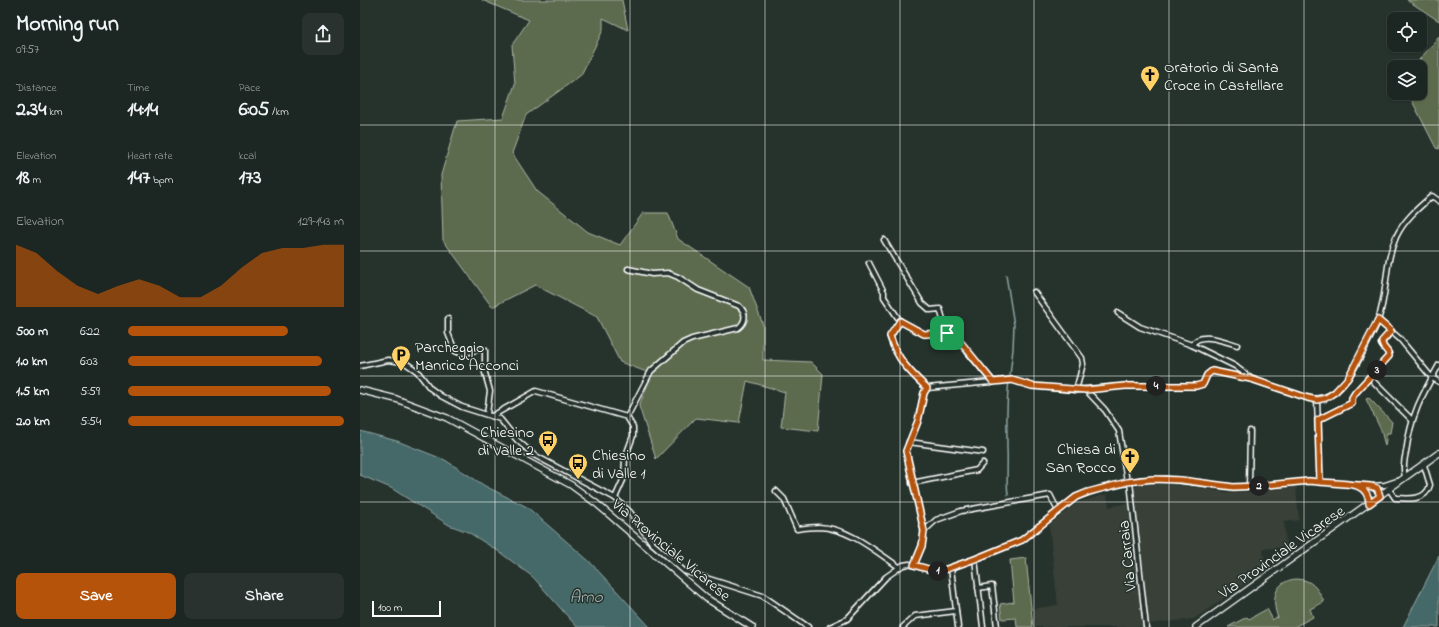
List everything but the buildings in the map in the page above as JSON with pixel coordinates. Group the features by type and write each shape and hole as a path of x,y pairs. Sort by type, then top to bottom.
{"main road":[{"name":"Via Provinciale Vicarese","path":"360,390 396,399 455,422 576,488 597,504 696,590 716,605 752,627"},
{"name":"Via Provinciale Vicarese","path":"1196,627 1439,453"}],"street":[{"path":"927,388 1006,380 1016,381 1032,386 1076,390 1125,386 1196,386 1203,384 1207,375 1212,371 1251,379 1299,396 1317,400 1326,398 1335,392 1348,378 1378,320 1385,291 1387,265 1395,239 1410,216 1432,196 1439,201"},
{"path":"884,240 922,303 930,310 940,310 947,333"},
{"path":"869,263 884,292 884,298 900,321 924,334 947,333 959,340 993,382"},
{"path":"627,417 647,376 655,367 683,343 692,339 738,328 742,325 745,318 744,311 739,306 698,290 678,277 668,273 652,274 628,268"},
{"path":"1034,292 1082,358 1083,364 1076,390"},
{"path":"1118,313 1140,327 1192,345 1235,366 1251,379"},
{"path":"448,319 448,333 455,351 464,353 474,352 480,348 485,350 485,373 490,391 490,415"},
{"path":"1378,320 1405,344 1432,378 1439,382"},
{"path":"900,321 890,336 895,351 902,363 927,388"},
{"path":"1318,420 1352,403 1352,398 1389,356 1388,352 1382,346 1383,339 1391,331"},
{"path":"1192,345 1197,338 1215,339 1237,345"},
{"path":"360,366 388,360 404,362 416,371 433,391 445,399 475,412 490,415 503,421 517,440 534,454 615,498 630,512 652,543 684,571 763,596 808,627"},
{"path":"830,627 847,619 886,576 899,567 906,564 935,571 951,568 1022,540 1082,494 1128,482 1166,479 1222,486 1249,486 1303,481 1370,486 1385,485 1403,479 1405,457 1412,420 1421,397 1439,365"},
{"path":"1370,378 1412,420"},
{"path":"914,565 922,546 924,531 906,455 909,442 918,421 924,393 927,388"},
{"name":"Via Carraia","path":"1086,390 1105,410 1119,431 1128,482 1146,627"},
{"path":"490,415 532,393 539,391 627,417 633,427 633,436 625,458 624,478 615,498"},
{"path":"1317,400 1320,482"},
{"path":"1249,486 1250,431"},
{"path":"909,442 983,452"},
{"path":"912,483 977,470 983,463"},
{"path":"1389,489 1395,498 1415,499 1425,494 1430,485 1424,465"},
{"path":"1360,486 1374,496 1380,496 1377,488 1370,486"},
{"path":"1366,490 1369,504"},
{"path":"776,491 784,499 797,529 818,527 848,535 859,540 899,567"},
{"path":"924,531 936,520 961,511 1050,496 1058,511"},
{"path":"975,559 983,627"},
{"path":"951,568 958,627"},
{"path":"978,588 992,586 997,627"},
{"path":"904,626 915,616 956,611"}],"shaded area":[{"path":"1152,483 1191,486 1226,492 1255,492 1296,486 1299,520 1284,522 1286,547 1263,549 1265,570 1194,619 1147,624 1133,488 1139,484"},
{"path":"1107,494 1109,507 1129,503 1144,627 1035,627 1033,609 1058,605 1049,525 1076,503"}],"green space":[{"path":"482,0 622,0 628,30 603,18 603,30 581,75 526,115 512,153 537,191 588,232 620,245 643,213 668,213 678,239 749,287 763,325 763,360 811,362 823,374 818,431 781,427 785,392 747,381 739,423 696,418 656,459 639,406 652,374 620,362 597,317 535,285 492,307 443,240 441,175 457,121 503,118 515,84 512,45 529,20"},
{"path":"1407,0 1439,0 1439,21"},
{"path":"1439,37 1439,149 1436,148 1412,100 1427,100 1427,60 1419,60"},
{"path":"1369,398 1392,422 1390,433 1387,433 1385,446 1381,430 1366,399"},
{"path":"1026,558 1033,627 1017,627 1016,618 1002,619 1000,604 1014,602 1010,560"},
{"path":"1296,579 1302,579 1314,586 1324,602 1310,609 1313,617 1294,627 1228,627 1247,617 1249,619 1267,609 1273,620 1276,617 1278,618 1275,605 1276,592 1283,583"}],"water":[{"name":"Arno","path":"360,431 397,441 445,460 485,486 527,507 589,561 650,627 577,627 533,577 498,551 468,532 449,525 391,488 360,475"},
{"path":"1439,556 1439,627 1403,627"}],"waterway":[{"path":"1006,275 1014,325 1010,375"},
{"path":"1008,495 1007,398 1009,381"}],"place":[{"name":"Oratorio di Santa Croce in Castellare","path":"1150,92"},
{"name":"Parcheggio Manrico Acconci","path":"401,372"},
{"name":"Chiesino di Valle 2","path":"548,457"},
{"name":"Chiesa di San Rocco","path":"1130,474"},
{"name":"Chiesino di Valle 1","path":"578,480"}],"route":[{"path":"947,333 924,334 900,321 890,336 898,358 927,388 924,393 918,421 906,451 907,461 924,531 922,546 914,565 935,571 941,571 975,559 1022,540 1076,497 1088,492 1140,480 1181,480 1233,487 1316,481 1320,482 1360,486 1366,490 1369,497 1369,504 1380,496 1379,491 1375,487 1320,482 1318,420 1352,403 1352,398 1355,393 1372,374 1378,370 1389,356 1388,352 1382,346 1382,341 1391,331 1378,320 1357,364 1340,389 1326,398 1317,400 1299,396 1251,379 1212,371 1209,372 1203,384 1196,386 1125,386 1076,390 1027,386 1012,380 993,382 959,340 947,333"}]}
